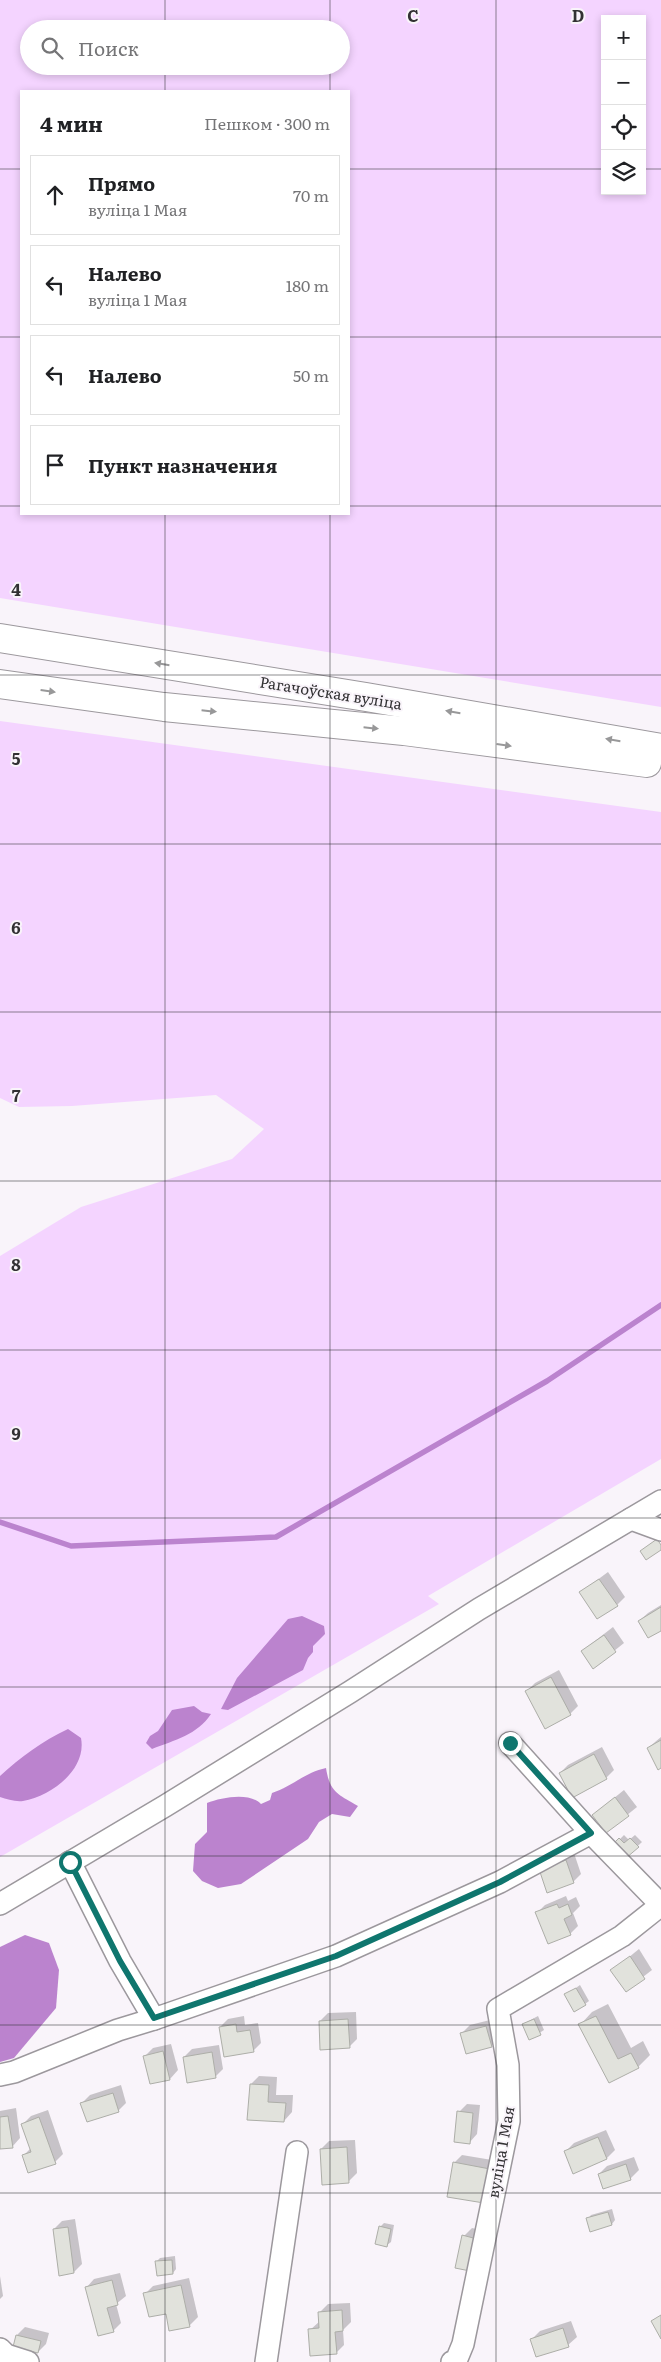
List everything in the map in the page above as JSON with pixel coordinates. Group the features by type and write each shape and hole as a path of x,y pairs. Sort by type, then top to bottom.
{"main road":[{"name":"Рагачоўская вуліца","path":"0,638 366,697 661,748"},
{"name":"Рагачоўская вуліца","path":"0,684 164,707 404,731 661,765"}],"street":[{"path":"0,1904 342,1698 479,1609 661,1501"},
{"path":"632,1519 661,1530"},
{"name":"вуліца 1 Мая","path":"452,2362 456,2360 463,2344 508,2121 510,2104 508,2066 498,2009 622,1936 661,1905 591,1833 510,1743"},
{"path":"0,2075 14,2072 118,2030 336,1956 500,1882 591,1833"},
{"path":"70,1862 120,1961 154,2018"},
{"path":"266,2362 297,2152"},
{"path":"0,2349 6,2356 28,2362"}],"shaded area":[{"path":"0,0 661,0 661,707 0,598"},
{"path":"0,721 661,812 661,1459 428,1596 439,1604 0,1857 0,1256 81,1207 232,1159 264,1129 216,1095 72,1106 19,1107 0,1098"},
{"path":"302,1616 324,1626 325,1634 313,1646 313,1652 303,1670 228,1710 221,1709 237,1678 288,1619"},
{"path":"194,1706 202,1712 211,1714 199,1727 177,1740 152,1749 146,1743 150,1736 158,1731 172,1710"},
{"path":"68,1729 81,1738 81,1749 79,1760 65,1779 56,1787 34,1798 20,1801 0,1797 0,1776 32,1750"},
{"path":"326,1768 330,1783 336,1792 358,1806 350,1817 332,1814 319,1822 308,1839 241,1884 218,1888 202,1881 193,1871 195,1844 207,1832 207,1803 220,1799 243,1797 256,1800 261,1804 270,1800 272,1793"},
{"path":"25,1935 49,1943 59,1970 56,2008 14,2058 0,2062 0,1947"}],"building":[{"path":"657,1539 661,1545 661,1550 646,1560 640,1551"},
{"path":"599,1579 618,1606 597,1619 579,1592"},
{"path":"661,1607 661,1631 648,1638 638,1621"},
{"path":"604,1635 616,1652 593,1669 581,1651"},
{"path":"551,1677 571,1715 545,1729 525,1691"},
{"path":"661,1740 661,1768 658,1770 647,1748"},
{"path":"594,1754 607,1779 572,1798 559,1773"},
{"path":"615,1797 629,1816 606,1833 592,1815"},
{"path":"619,1838 624,1843 630,1838 639,1847 626,1858 613,1844"},
{"path":"566,1860 574,1883 547,1893 539,1869"},
{"path":"557,1904 559,1908 568,1904 572,1915 564,1919 571,1935 548,1944 535,1912"},
{"path":"630,1956 645,1979 626,1992 610,1970"},
{"path":"576,1988 586,2005 574,2012 564,1994"},
{"path":"596,2016 618,2059 631,2053 639,2068 609,2083 578,2024"},
{"path":"348,2019 350,2048 320,2050 319,2021"},
{"path":"534,2019 541,2035 529,2040 522,2024"},
{"path":"236,2024 237,2032 250,2030 254,2052 224,2057 219,2027"},
{"path":"486,2026 492,2047 466,2054 460,2033"},
{"path":"163,2051 170,2080 150,2084 143,2056"},
{"path":"212,2052 216,2078 187,2083 183,2057"},
{"path":"250,2084 269,2085 268,2102 286,2103 284,2122 247,2120"},
{"path":"113,2093 119,2112 87,2122 80,2103"},
{"path":"457,2111 473,2113 470,2144 454,2142"},
{"path":"8,2116 13,2148 0,2149 0,2117"},
{"path":"39,2117 56,2164 28,2173 22,2155 31,2152 21,2124"},
{"path":"598,2137 607,2159 573,2174 564,2151"},
{"path":"347,2147 349,2183 322,2185 320,2149"},
{"path":"453,2162 490,2169 484,2203 447,2197"},
{"path":"626,2164 631,2180 603,2189 598,2174"},
{"path":"608,2212 612,2225 590,2232 586,2218"},
{"path":"379,2226 391,2229 387,2247 375,2244"},
{"path":"68,2227 74,2273 59,2276 53,2229"},
{"path":"462,2235 477,2239 470,2271 455,2268"},
{"path":"172,2260 173,2274 157,2276 155,2261"},
{"path":"112,2280 118,2305 107,2308 114,2332 98,2336 85,2287"},
{"path":"181,2285 190,2327 169,2331 166,2314 149,2317 143,2293"},
{"path":"342,2310 343,2331 335,2332 337,2354 310,2356 308,2329 319,2328 318,2312"},
{"path":"661,2315 661,2339 651,2321"},
{"path":"563,2328 569,2347 536,2357 530,2339"},
{"path":"16,2335 41,2341 38,2353 13,2347"}],"waterway":[{"path":"0,1522 71,1546 276,1537 547,1381 661,1305"}],"route":[{"path":"70,1862 120,1961 154,2018 336,1956 500,1882 591,1833 510,1743"}]}
